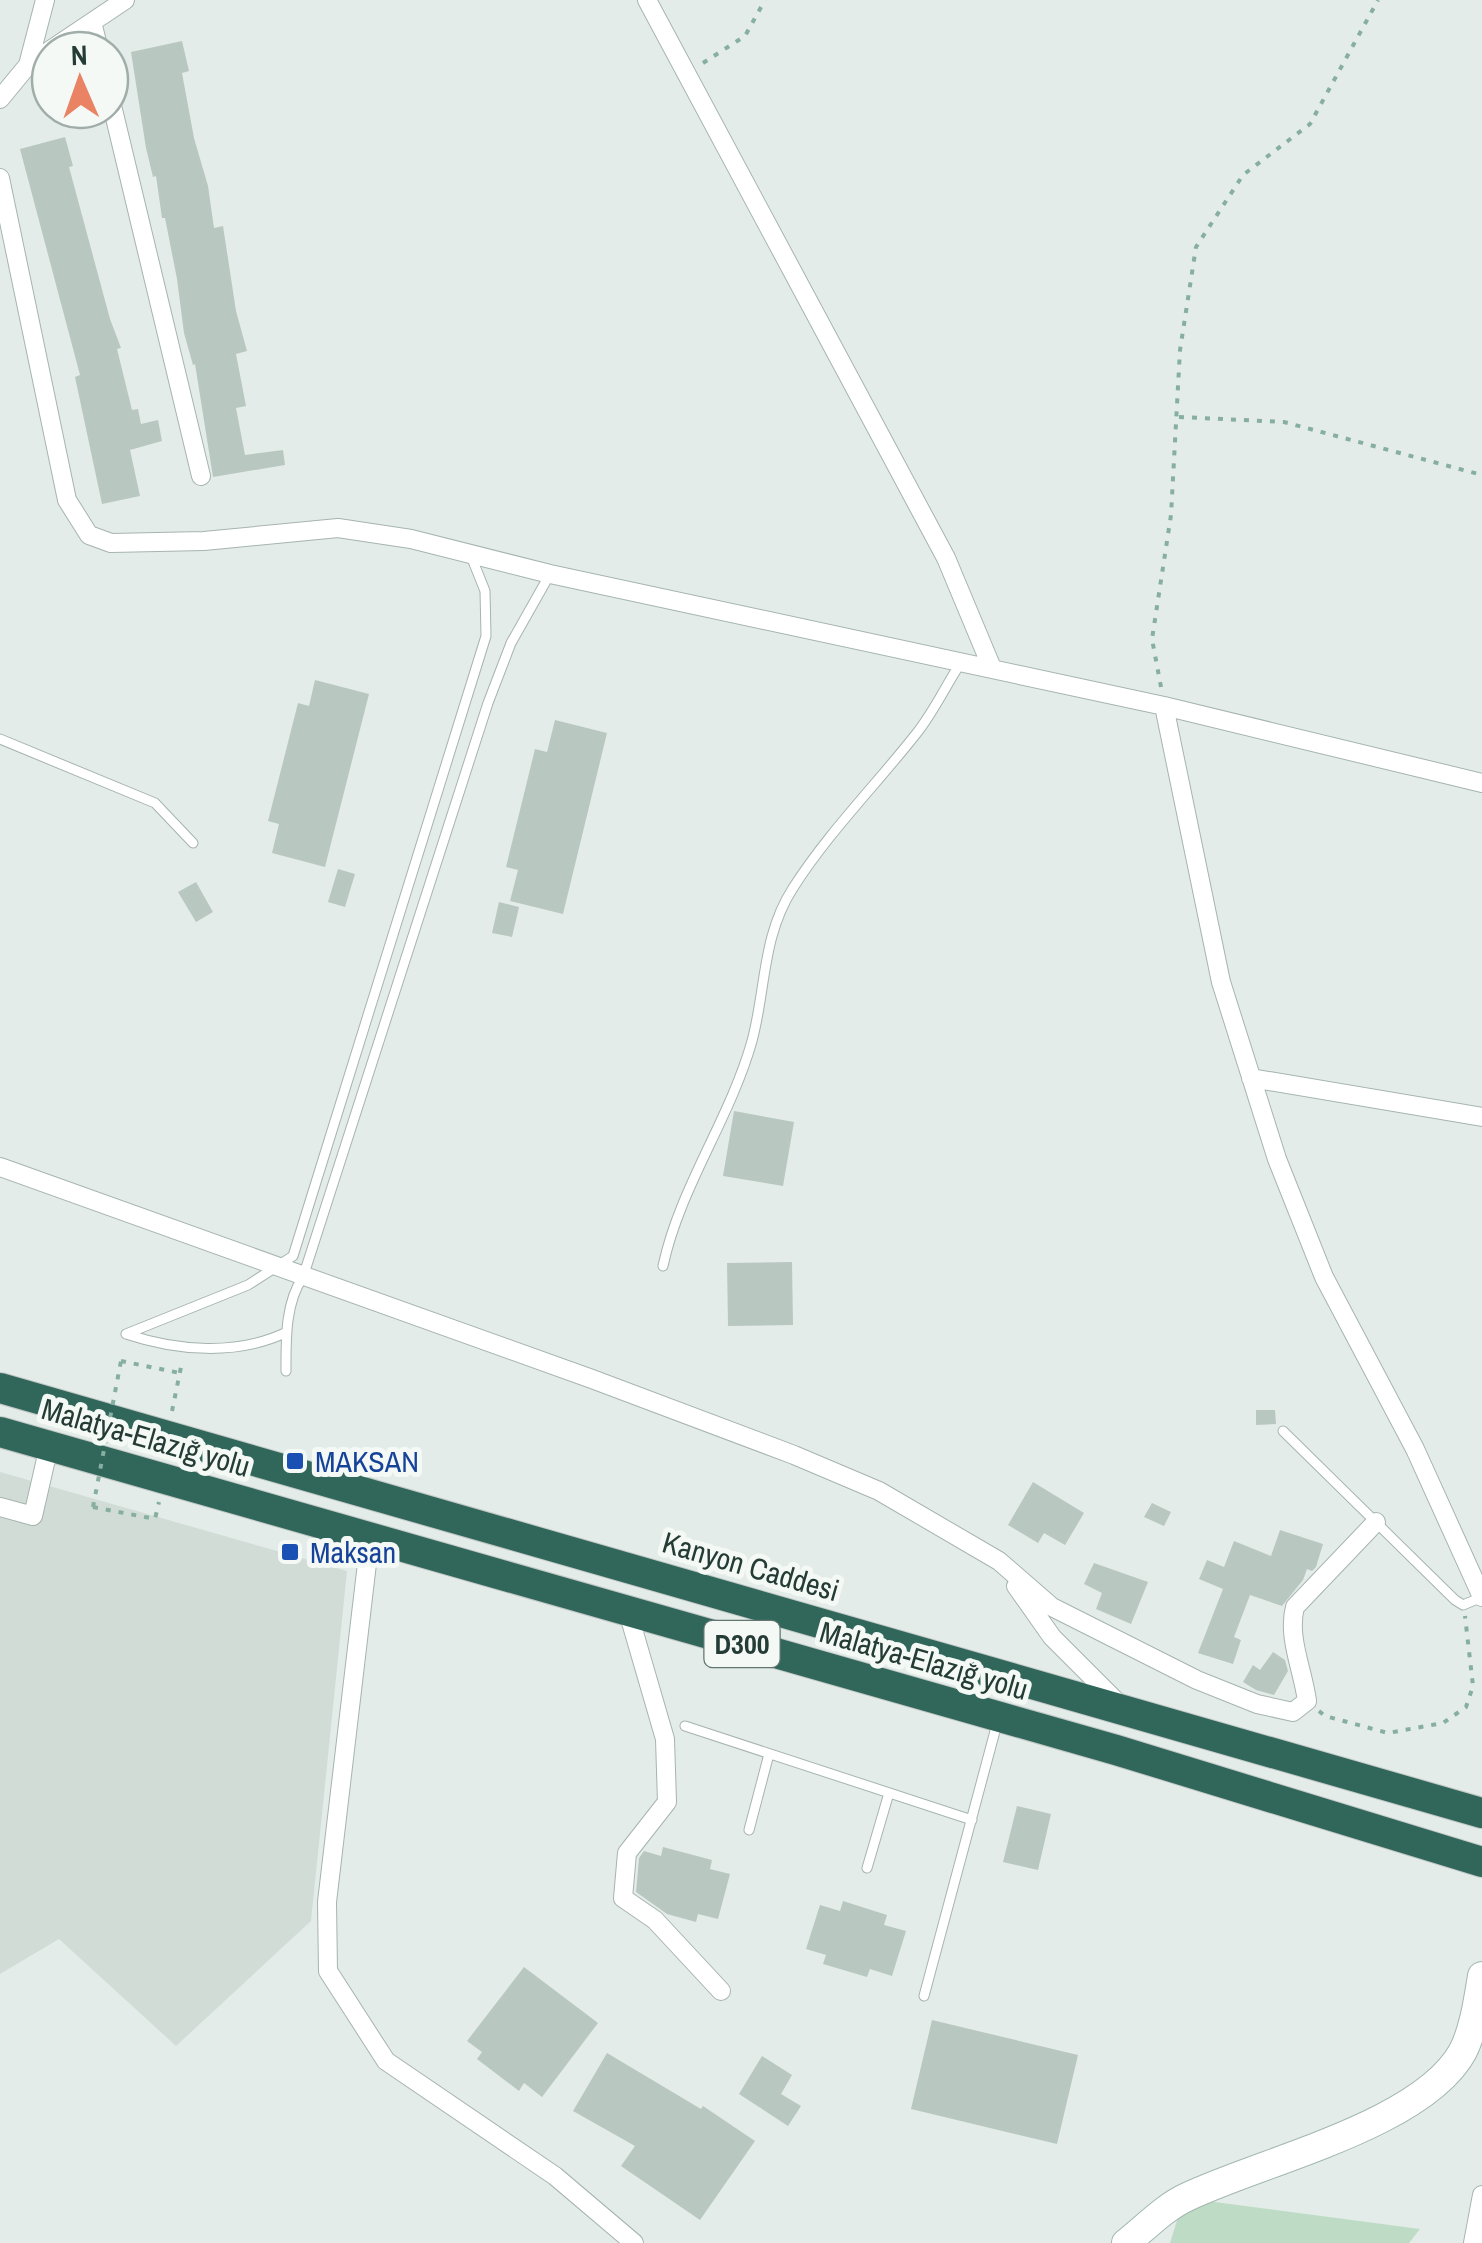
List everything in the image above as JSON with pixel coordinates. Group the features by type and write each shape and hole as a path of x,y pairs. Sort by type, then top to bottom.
{"highway":[{"name":"Kanyon Caddesi","path":"0,1388 1482,1813"},
{"name":"Malatya-Elazığ yolu","path":"0,1432 998,1717 1482,1862"}],"street":[{"path":"28,65 45,0"},
{"path":"0,99 28,65 124,0"},
{"path":"647,0 946,558 992,668"},
{"path":"92,22 94,30"},
{"path":"118,130 201,476"},
{"path":"0,178 66,500 89,535 111,543 204,541 338,528 411,539 550,574 1164,706 1482,783"},
{"path":"1164,706 1222,982 1277,1159 1324,1277 1414,1448 1481,1594"},
{"path":"1252,1078 1482,1117"},
{"path":"0,1167 794,1455 879,1491 999,1560 1052,1607 1197,1680 1258,1704 1293,1712 1307,1701 1304,1673 1290,1626 1296,1607 1376,1522"},
{"path":"0,1507 32,1516 49,1446"},
{"path":"370,1538 327,1902 328,1971 386,2060 555,2176 634,2243"},
{"path":"999,1560 1052,1638 1124,1709"},
{"path":"628,1612 665,1740 666,1802 626,1852 623,1898 656,1920 721,1991"},
{"path":"1126,2243 1184,2198 1363,2128 1428,2090 1462,2052 1482,1976"},
{"path":"1476,2238 1482,2194"}],"lane":[{"path":"287,1332 247,1346 184,1347 126,1334 248,1285 292,1256 486,636 485,590 471,554"},
{"path":"286,1370 287,1332 297,1286 488,703 510,643 550,574"},
{"path":"662,1266 674,1218 702,1164 752,1043 772,930 780,909 852,808 918,731 961,661"},
{"path":"0,739 155,803 192,843"},
{"path":"1283,1431 1463,1605 1481,1594"},
{"path":"924,1996 998,1717"},
{"path":"685,1726 972,1820"},
{"path":"749,1830 769,1754"},
{"path":"867,1868 890,1793"}],"path":[{"path":"687,75 745,36 765,0"},
{"path":"1164,706 1152,639 1172,515 1180,350 1196,247 1243,175 1310,124 1378,0"},
{"path":"1177,417 1284,422 1482,475"},
{"path":"167,1436 184,1347"},
{"path":"155,1519 93,1507 121,1361 180,1373"},
{"path":"1307,1701 1325,1716 1388,1732 1443,1723 1466,1708 1473,1686 1463,1605"}],"shaded area":[{"path":"0,1472 347,1571 311,1921 176,2046 59,1939 0,1974"}],"green space":[{"path":"1184,2198 1420,2229 1409,2243 1170,2243"}],"building":[{"path":"182,41 189,71 182,73 194,138 208,186 214,228 223,226 236,311 247,351 236,354 246,406 236,408 245,455 283,450 285,465 213,477 195,364 184,333 165,218 146,148 131,52"},
{"path":"65,137 73,166 69,167 121,348 117,349 132,410 138,409 141,424 158,420 162,441 130,450 140,496 102,504 75,377 80,375 20,149"},
{"path":"315,680 369,694 325,867 272,853 279,824 268,821 298,703 309,706"},
{"path":"555,720 607,733 563,914 510,901 518,870 506,867 535,749 547,752"},
{"path":"338,869 355,874 345,907 328,902"},
{"path":"196,882 213,912 196,922 178,892"},
{"path":"499,902 519,907 512,937 492,933"},
{"path":"734,1111 794,1122 783,1186 723,1176"},
{"path":"792,1262 793,1325 728,1326 727,1263"},
{"path":"1256,1410 1275,1410 1276,1424 1256,1425"},
{"path":"1033,1482 1084,1513 1065,1545 1044,1533 1038,1543 1008,1525"},
{"path":"1152,1503 1171,1512 1164,1526 1144,1517"},
{"path":"1280,1530 1323,1544 1316,1567 1312,1571 1307,1569 1282,1606 1250,1595 1234,1637 1241,1640 1233,1664 1198,1653 1223,1589 1199,1579 1207,1560 1224,1567 1234,1541 1271,1556"},
{"path":"1094,1563 1148,1582 1131,1624 1096,1609 1102,1593 1084,1584"},
{"path":"1273,1652 1285,1660 1288,1671 1274,1695 1243,1682 1253,1665 1260,1670"},
{"path":"1017,1806 1051,1814 1038,1870 1003,1862"},
{"path":"663,1847 712,1860 710,1869 730,1874 718,1919 698,1914 696,1922 667,1914 636,1892 639,1858 644,1851 661,1856"},
{"path":"843,1901 887,1915 884,1925 906,1931 892,1976 870,1969 867,1977 823,1964 826,1955 806,1949 820,1905 840,1911"},
{"path":"524,1967 598,2023 542,2097 524,2083 519,2091 477,2059 482,2052 467,2041"},
{"path":"932,2020 1078,2055 1057,2144 911,2109"},
{"path":"607,2053 701,2109 703,2106 755,2141 700,2220 621,2166 635,2146 573,2111"},
{"path":"762,2056 792,2075 781,2094 801,2106 788,2126 739,2094"}],"place":[{"name":"MAKSAN","path":"295,1461"},
{"name":"Maksan","path":"290,1552"}]}
